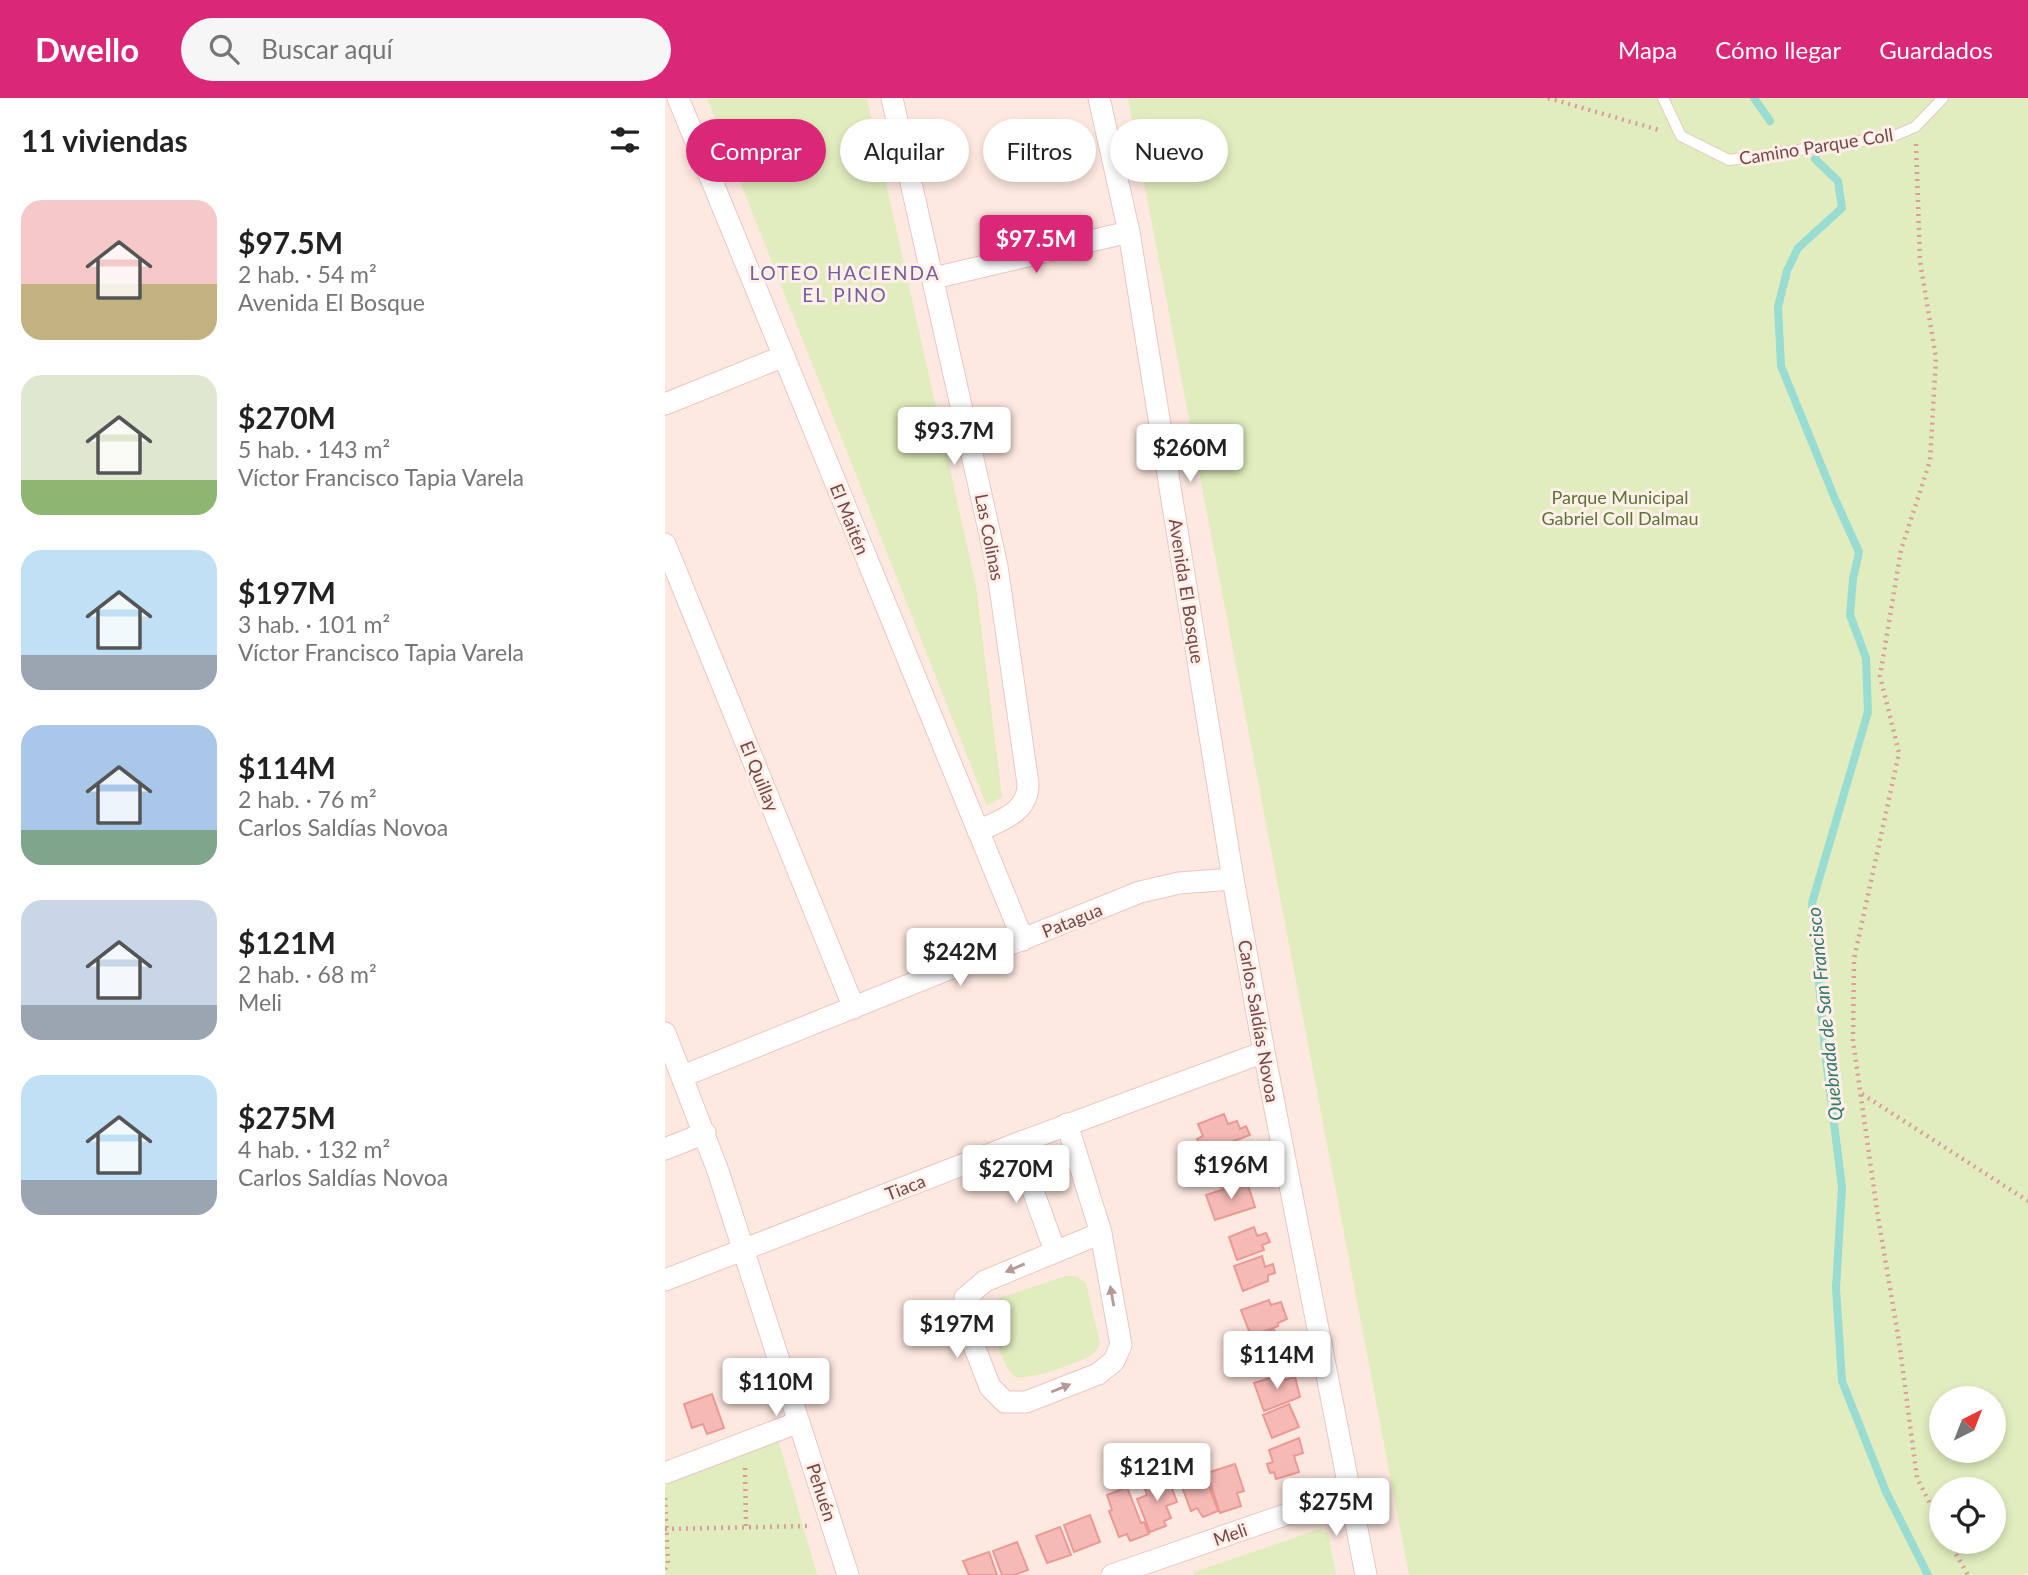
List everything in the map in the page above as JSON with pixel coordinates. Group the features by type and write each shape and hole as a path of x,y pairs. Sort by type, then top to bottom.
{"street":[{"name":"El Maitén","path":"678,98 1023,940"},
{"name":"Las Colinas","path":"892,98 997,566 1028,784 1028,793 1019,809 978,831"},
{"name":"Avenida El Bosque","path":"1099,98 1129,232 1233,879"},
{"path":"933,278 1129,232"},
{"path":"665,404 784,356"},
{"name":"El Quillay","path":"665,544 854,1008"},
{"name":"Patagua","path":"683,1076 1159,886 1233,879"},
{"name":"Carlos Saldías Novoa","path":"1233,879 1348,1493 1366,1575"},
{"name":"Pehuén","path":"665,1033 705,1133 848,1575"},
{"name":"Tiaca","path":"665,1280 1016,1144 1264,1052"},
{"path":"1067,1125 1101,1233 1121,1345 1114,1361 1098,1374 1026,1402 1005,1402 990,1387 964,1320 965,1298 985,1281 1101,1233"},
{"path":"665,1149 705,1133"},
{"path":"1016,1144 1055,1251"},
{"path":"665,1473 799,1422"},
{"name":"Meli","path":"1113,1575 1166,1566 1348,1493"}],"lane":[{"path":"1663,98 1681,136"},
{"name":"Camino Parque Coll","path":"1681,136 1729,160 1894,136 1915,127 1943,98"}],"path":[{"path":"1548,98 1681,136"},
{"path":"1915,127 1920,261 1936,358 1930,461 1901,550 1880,676 1899,753 1854,959 1853,1041 1917,1478 1929,1502"},
{"path":"1861,1093 2028,1201"},
{"path":"744,1443 746,1527"},
{"path":"665,1481 668,1564 665,1569"},
{"path":"666,1529 832,1525"},
{"path":"1956,1554 1968,1575"}],"green space":[{"path":"707,98 867,98 872,119 840,119 840,182 886,182 976,586 1002,797 987,806 740,182 826,182 826,119 715,119"},
{"name":"Parque Municipal Gabriel Coll Dalmau","path":"1128,98 2028,98 2028,1573 1409,1575 1144,182 1228,182 1228,119 1132,119"},
{"path":"1066,1276 1076,1276 1086,1283 1100,1344 1094,1353 1068,1366 1043,1374 1016,1377 1003,1360 996,1341 990,1318 993,1308 999,1298"},
{"path":"778,1439 817,1575 665,1575 665,1481"},
{"path":"1320,1529 1328,1533 1336,1575 1193,1575 1194,1572"}],"building":[{"path":"1224,1114 1228,1124 1237,1121 1240,1129 1246,1126 1250,1135 1203,1153 1197,1139 1203,1136 1198,1124"},
{"path":"1240,1152 1243,1159 1252,1156 1258,1173 1221,1187 1211,1162"},
{"path":"1247,1182 1255,1207 1215,1220 1206,1195"},
{"path":"1254,1227 1257,1236 1266,1233 1270,1242 1262,1245 1264,1250 1237,1260 1229,1237"},
{"path":"1262,1256 1265,1267 1273,1264 1275,1273 1268,1275 1268,1281 1243,1291 1234,1266"},
{"path":"1269,1300 1271,1305 1281,1302 1287,1319 1278,1323 1278,1326 1251,1336 1241,1310"},
{"path":"1274,1329 1280,1343 1286,1341 1290,1354 1257,1367 1246,1341"},
{"path":"1283,1374 1285,1380 1295,1377 1300,1397 1264,1411 1254,1383"},
{"path":"712,1394 724,1428 707,1434 703,1424 692,1428 684,1404"},
{"path":"1289,1404 1299,1427 1272,1438 1263,1415"},
{"path":"1299,1438 1303,1453 1294,1456 1299,1472 1276,1479 1267,1464 1273,1462 1269,1450"},
{"path":"1235,1464 1244,1491 1237,1493 1241,1506 1220,1513 1207,1473"},
{"path":"1205,1475 1218,1511 1203,1517 1197,1508 1191,1511 1181,1484"},
{"path":"1157,1477 1159,1483 1169,1480 1177,1502 1166,1506 1171,1518 1164,1521 1166,1526 1150,1532 1137,1499 1147,1495 1143,1483"},
{"path":"1127,1487 1141,1523 1144,1522 1149,1534 1130,1541 1127,1534 1119,1537 1109,1511 1112,1510 1107,1495"},
{"path":"1090,1515 1100,1542 1074,1552 1064,1525"},
{"path":"1060,1527 1071,1555 1047,1563 1036,1536"},
{"path":"1017,1542 1028,1570 1014,1575 1002,1575 993,1551"},
{"path":"989,1552 997,1575 969,1575 963,1561"}],"waterway":[{"name":"Quebrada de San Francisco","path":"1754,98 1770,121"},
{"name":"Quebrada de San Francisco","path":"1815,159 1838,181 1842,208 1798,248 1787,271 1778,307 1781,366 1859,552 1853,579 1850,615 1866,658 1868,712 1812,903 1825,1051 1842,1187 1836,1288 1842,1381 1886,1492 1928,1575"}],"district":[{"name":"LOTEO HACIENDA EL PINO","path":"845,283"}]}
